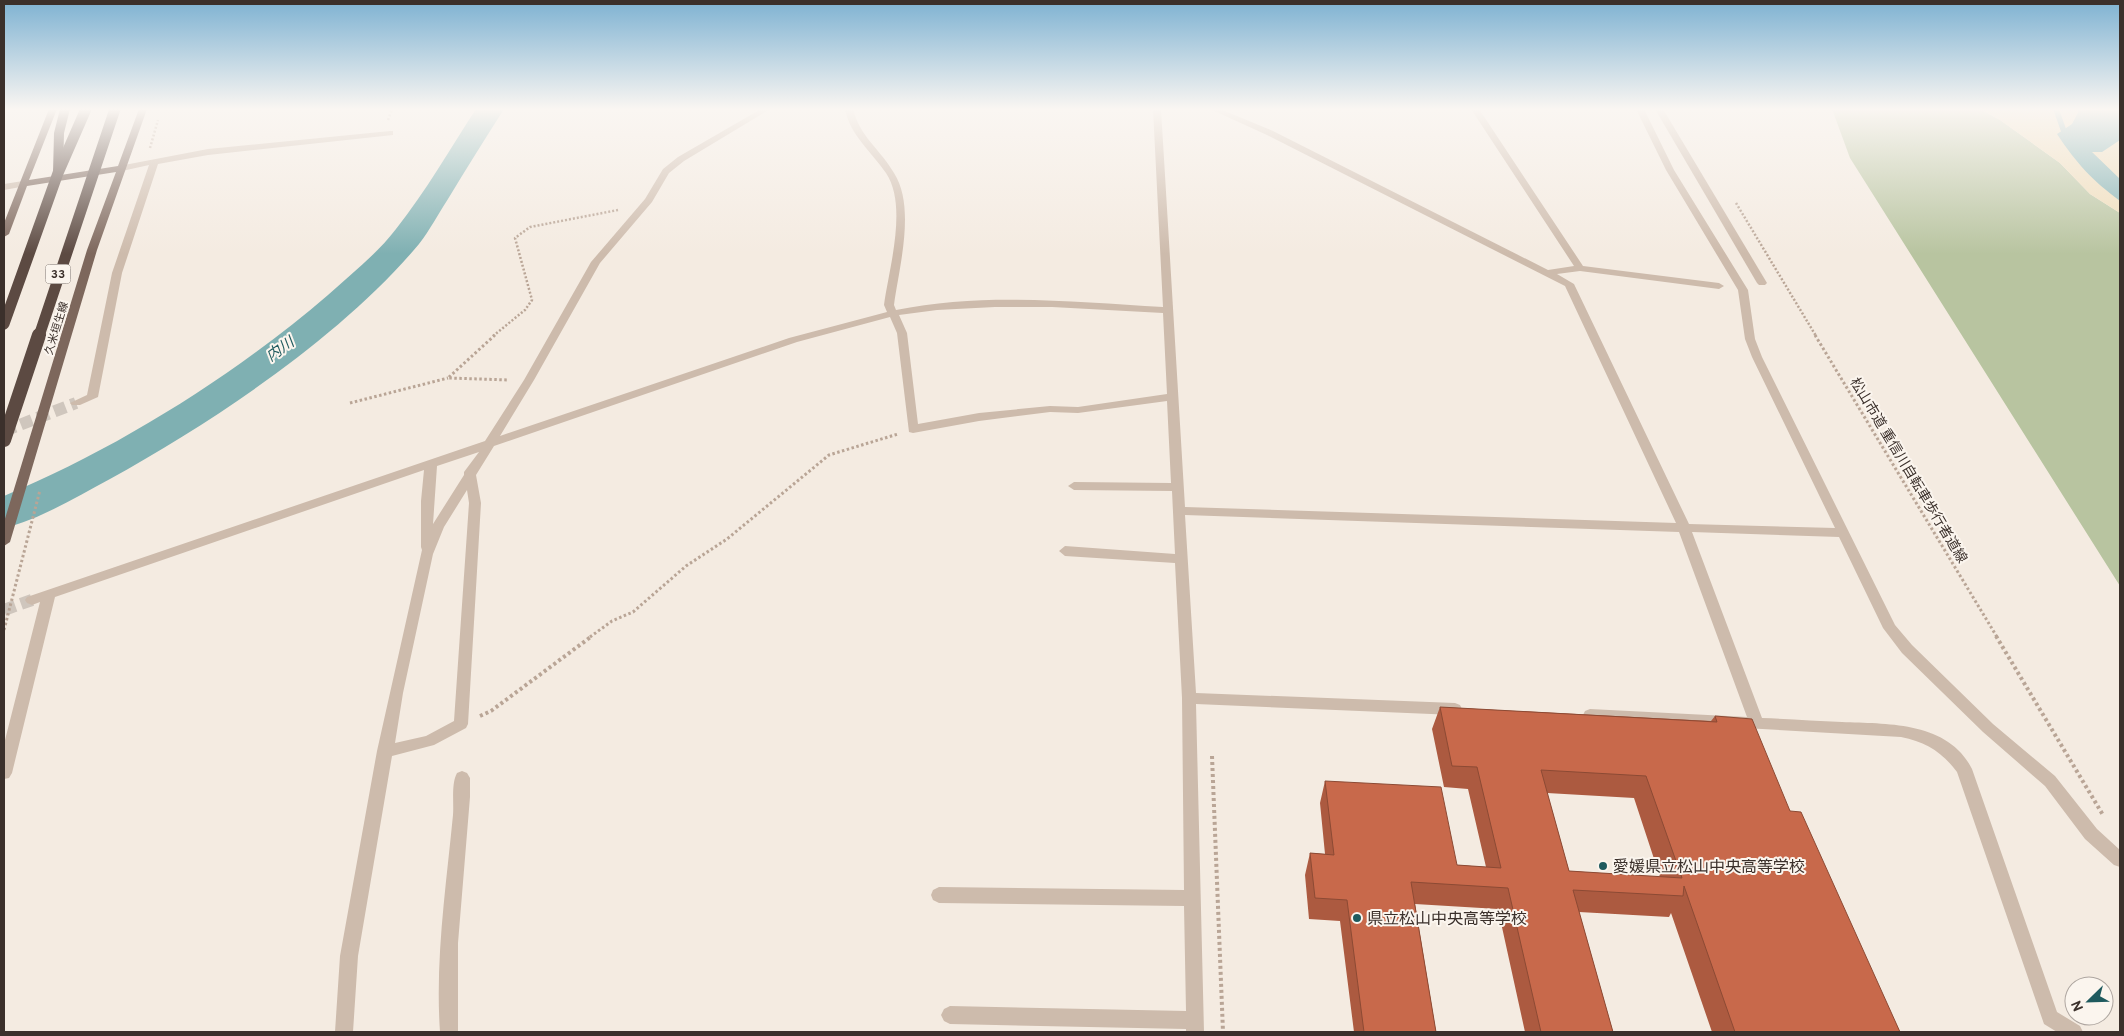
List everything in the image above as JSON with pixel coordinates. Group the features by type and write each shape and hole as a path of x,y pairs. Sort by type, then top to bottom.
{"highway":[{"path":"58,157 58,173"},
{"name":"33","path":"4,324 65,157"},
{"name":"33","path":"4,440 98,157"}],"main road":[{"path":"4,234 34,157"},
{"name":"久米垣生線","path":"4,542 92,250 126,157"},
{"path":"23,184 122,168"}],"street":[{"path":"122,168 184,157"},
{"path":"344,1032 349,956 396,693 427,554 438,528 470,472 529,380 596,262 643,206 666,171 683,157"},
{"path":"878,157 891,174 899,194 902,220 889,298 892,313 902,333 913,429 978,417 1050,409 1078,410 1172,397"},
{"path":"950,1015 1195,1026 1191,898 1189,698 1183,559 1172,397 1160,157"},
{"path":"1317,157 1569,284 1684,527 1756,722"},
{"path":"1507,157 1580,268"},
{"path":"1664,157 1743,290 1750,339 1757,357 1890,628 1907,649 1988,728 2050,781 2091,834 2120,860"},
{"path":"1688,157 1762,283"},
{"path":"76,403 92,397 118,273 154,164"},
{"path":"4,187 23,184"},
{"path":"1547,272 1580,268 1719,286"},
{"path":"32,600 793,340 892,313 936,307 990,304 1168,310"},
{"path":"427,554 427,501 431,464"},
{"path":"385,751 429,741 462,724 475,503 470,472"},
{"path":"1074,486 1179,488"},
{"path":"1180,510 1842,533"},
{"path":"1065,551 1183,559"},
{"path":"4,773 49,594"},
{"path":"1189,698 1468,710"},
{"path":"1577,714 1901,731 1932,739 1951,752 1964,769 2050,1018 2074,1032"},
{"path":"449,1032 446,988 457,852 464,803 462,778"},
{"path":"940,896 1191,898"}],"path":[{"name":"松山市道 重信川自転車歩行者道線","path":"1734,200 2105,818"},
{"path":"448,378 476,351 525,310 532,300 515,238 530,227 643,206"},
{"path":"350,403 448,378 529,380"},
{"path":"462,724 491,711 612,621 633,612 686,566 734,534 829,455 913,429"},
{"path":"4,630 42,483"}],"green space":[{"path":"2052,157 2090,194 2120,213 2120,586 1850,158"}],"sand":[{"path":"2052,157 2120,157 2120,213 2090,194"}],"water":[{"path":"2074,157 2098,157 2120,179 2120,201 2101,186"}],"building":[{"path":"1440,707 1717,722 1715,716 1752,719 1790,811 1801,812 1900,1032 1735,1032 1684,886 1683,896 1573,890 1613,1032 1541,1032 1508,888 1411,882 1436,1032 1364,1032 1347,900 1315,898 1310,853 1334,855 1325,781 1441,787 1457,865 1501,868 1477,767 1452,766","holes":["1541,770 1646,776 1682,878 1569,871"]}],"waterway":[{"name":"内川","path":"4,513 53,492 155,437 253,371 318,322 369,277 408,236 459,157"}],"tunnel":[{"path":"4,431 76,403"},
{"path":"4,610 32,600"}],"place":[{"name":"愛媛県立松山中央高等学校","path":"1603,866"},
{"name":"県立松山中央高等学校","path":"1357,918"}]}
